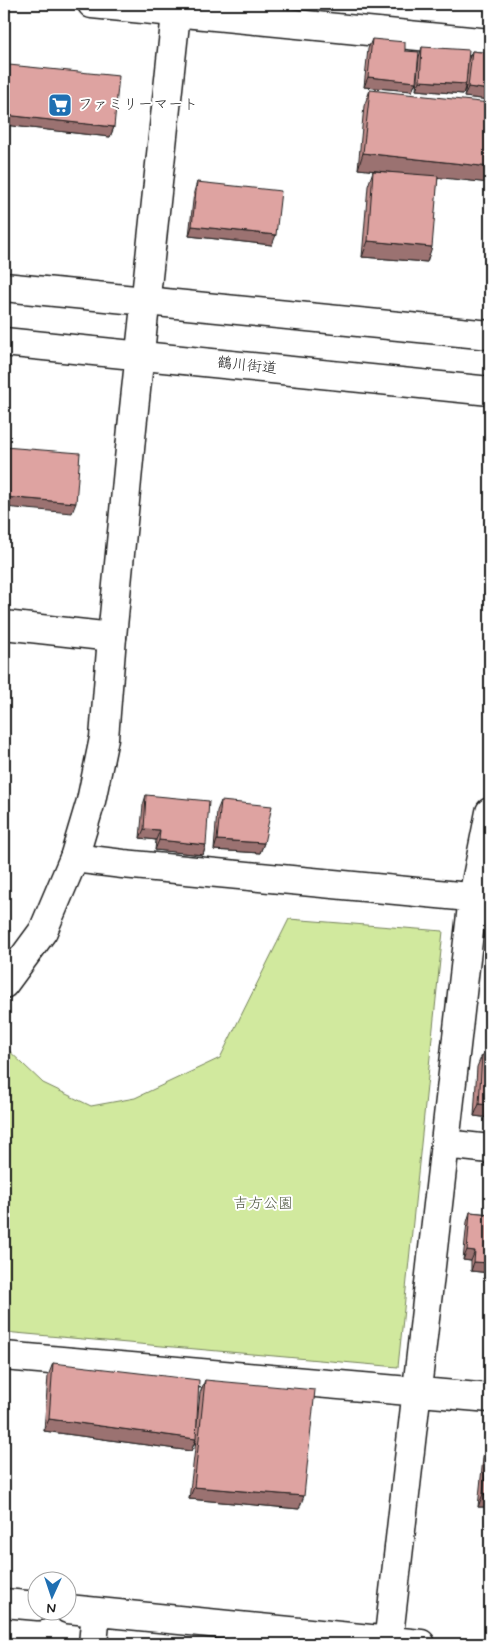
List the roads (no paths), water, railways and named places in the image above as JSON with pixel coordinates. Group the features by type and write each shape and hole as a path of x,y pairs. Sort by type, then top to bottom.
{"street":[{"path":"92,4 176,8 490,43"},
{"path":"4,984 43,931 74,858 91,801 104,738 112,637 176,8"},
{"path":"4,287 490,334"},
{"name":"鶴川街道","path":"4,342 490,390"},
{"path":"4,625 112,637"},
{"path":"388,1643 445,1144 482,898 490,812"},
{"path":"74,858 482,898"},
{"path":"445,1144 490,1149"},
{"path":"7,1363 416,1391 490,1398"},
{"path":"4,1603 28,1605"},
{"path":"78,1610 388,1643 421,1644"},
{"path":"92,1644 96,1612"}],"place":[{"name":"ファミリーマート","path":"60,105"}],"park label":[{"name":"吉方公園","path":"263,1204"}]}
